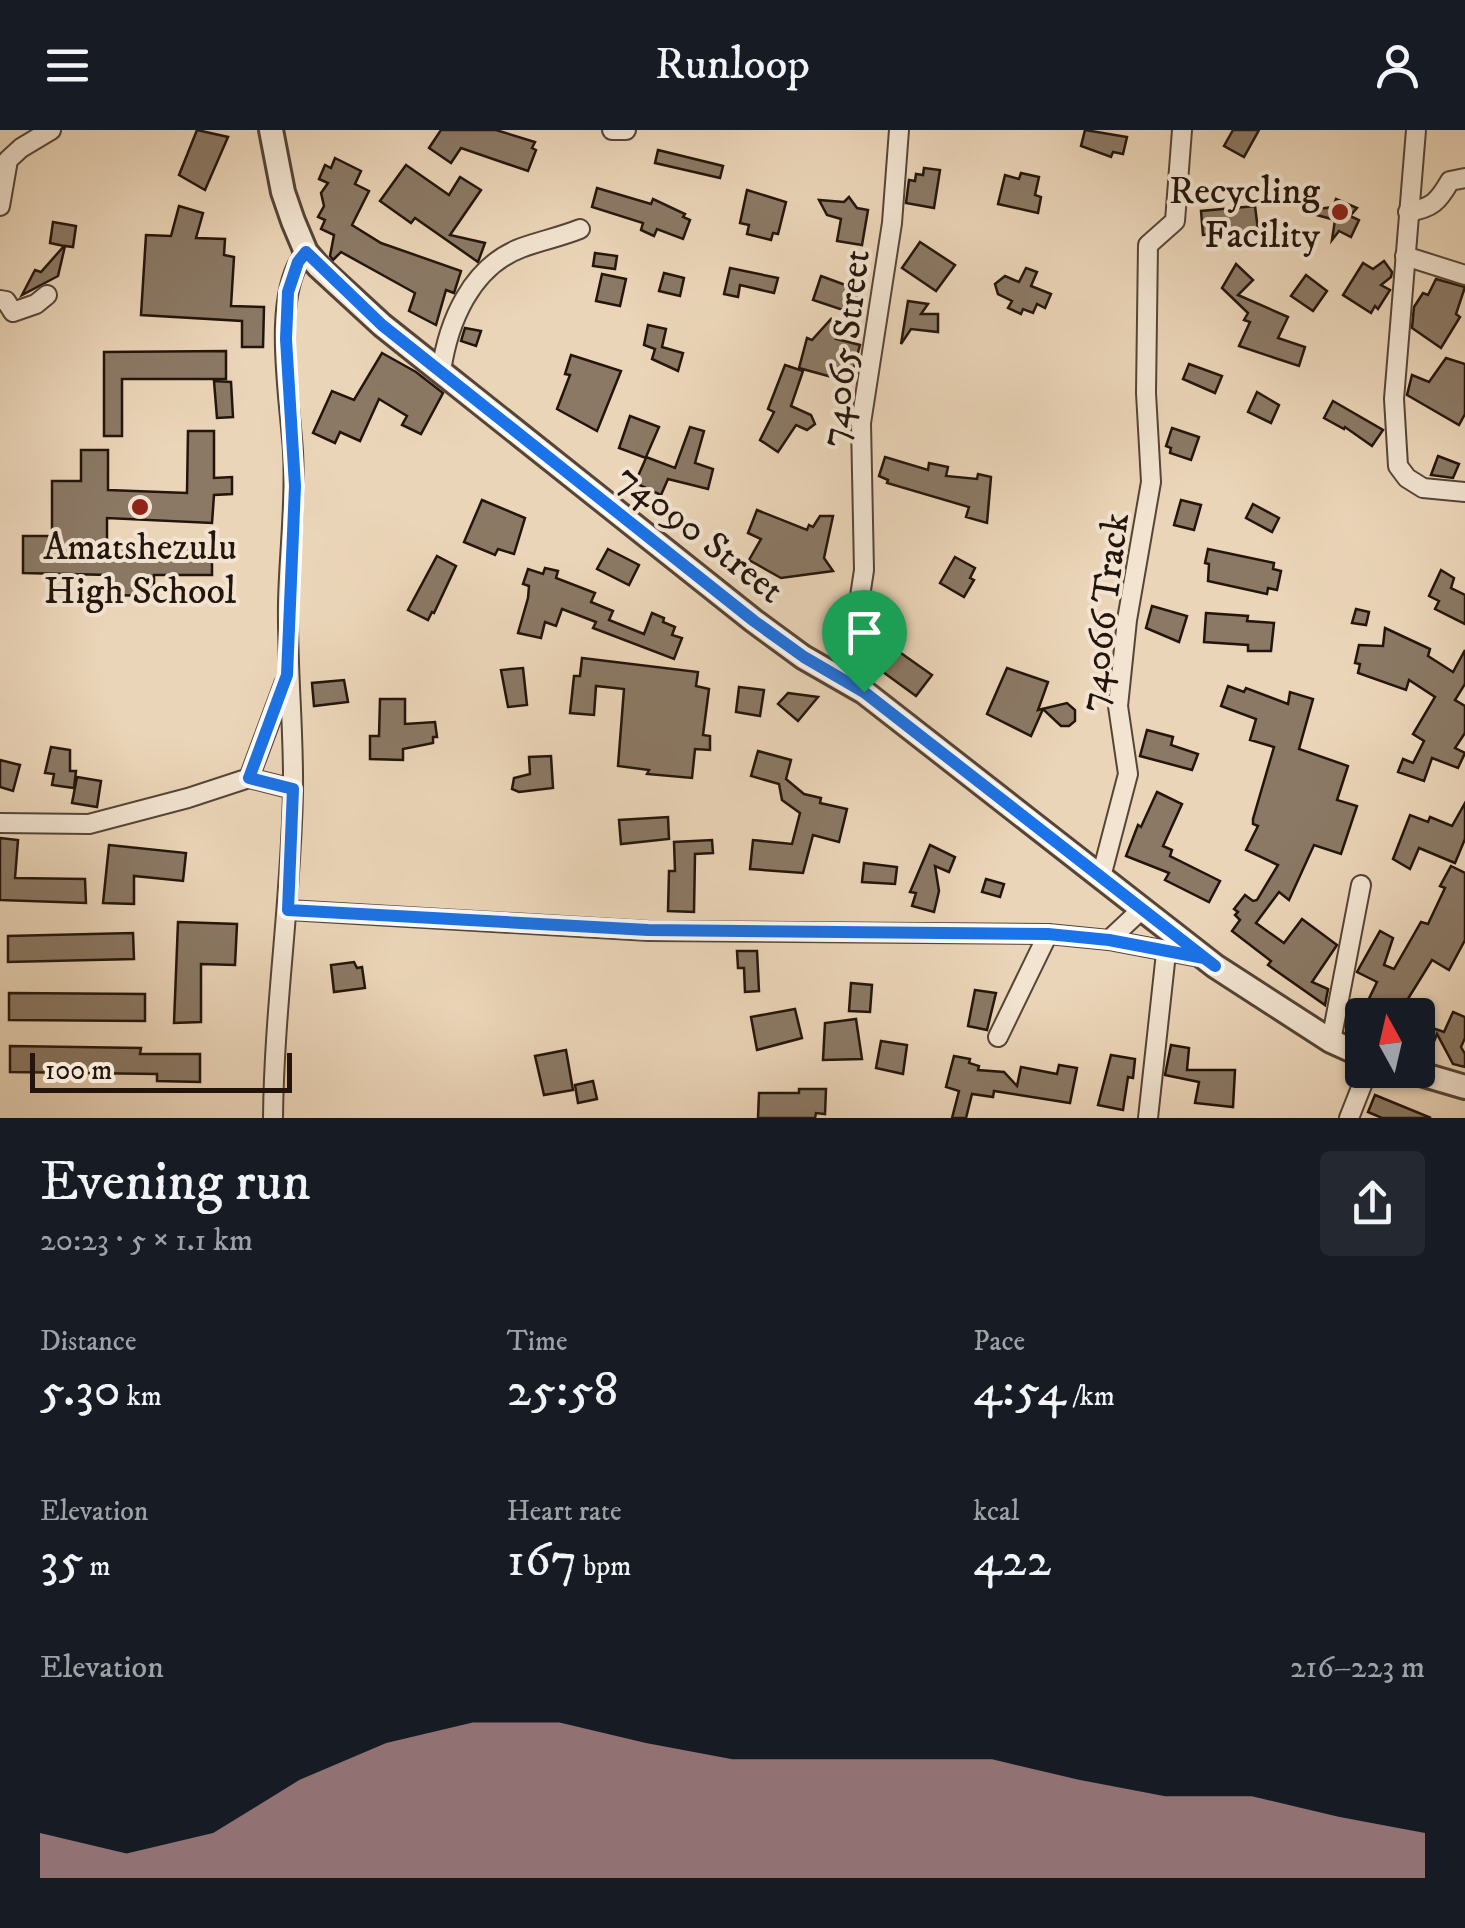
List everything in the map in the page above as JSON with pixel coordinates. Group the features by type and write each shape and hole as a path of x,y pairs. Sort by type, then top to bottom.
{"street":[{"path":"0,206 8,160 51,130"},
{"path":"271,130 283,192 306,252 298,262 288,292 286,339 295,486 287,675 293,789 288,910 278,996 274,1118"},
{"path":"612,130 626,130"},
{"name":"74065 Street","path":"864,692 854,636 864,570 861,424 892,223 899,130"},
{"name":"74066 Track","path":"1100,877 1128,774 1118,706 1126,620 1151,482 1146,350 1148,245 1174,221 1182,130"},
{"path":"1416,130 1394,432 1398,466 1407,478 1424,488 1465,492"},
{"path":"1408,212 1427,209 1440,201 1450,181 1465,178"},
{"path":"441,372 446,336 466,296 489,266 519,248 556,240 580,229"},
{"name":"74090 Street","path":"306,252 382,325 754,621 804,657 864,692 1215,966 1345,1047"},
{"path":"1405,256 1465,275"},
{"path":"0,300 6,301 13,312 19,312 47,295"},
{"path":"249,778 287,675"},
{"path":"0,822 89,824 249,778 293,789"},
{"path":"1331,1041 1362,885"},
{"path":"1109,940 1142,909"},
{"path":"288,910 648,930 1048,934 1109,940 1204,958 1215,966"},
{"path":"998,1038 1048,934"},
{"path":"1148,1118 1166,953"},
{"path":"1435,1078 1465,1087"},
{"path":"1349,1118 1361,1088"}],"building":[{"path":"197,130 228,137 205,190 179,175"},
{"path":"441,130 496,130 535,142 532,148 536,150 528,171 461,148 451,163 429,148"},
{"path":"1085,130 1127,137 1123,154 1113,152 1111,157 1081,146"},
{"path":"1233,130 1259,130 1244,157 1224,146"},
{"path":"658,150 723,166 720,178 655,163"},
{"path":"335,158 361,171 355,184 369,191 352,225 381,243 461,271 454,293 446,290 436,325 409,311 415,293 341,252 333,260 330,256 334,235 321,229 325,220 318,217 324,206 321,193 328,183 319,179 325,165 331,168"},
{"path":"406,165 449,195 460,177 481,190 450,235 485,243 478,262 415,218 411,223 380,201"},
{"path":"924,168 940,170 934,208 906,203 909,180 915,181 916,174 923,175"},
{"path":"1021,173 1039,177 1035,195 1041,197 1038,213 998,204 1005,175 1019,179"},
{"path":"597,188 651,204 653,199 685,214 683,217 690,220 683,239 657,229 654,236 641,230 643,223 592,207"},
{"path":"747,190 786,202 778,234 773,233 771,240 747,234 749,225 740,223"},
{"path":"849,197 857,208 868,210 862,245 837,241 841,219 827,215 819,200 844,202"},
{"name":"Recycling Facility","path":"1336,199 1357,208 1350,216 1359,220 1351,237 1339,231 1332,240 1335,220 1302,211 1333,207"},
{"path":"179,206 203,213 196,238 225,239 224,255 234,257 231,306 264,307 263,347 242,347 242,321 141,315 146,235 171,236"},
{"path":"1255,206 1258,230 1203,235 1201,211"},
{"path":"53,222 76,226 73,247 65,246 58,276 22,295 35,270 41,272 64,246 50,243"},
{"path":"920,242 955,265 936,291 902,268"},
{"path":"595,253 617,256 615,269 593,266"},
{"path":"1384,261 1392,272 1381,285 1390,290 1371,313 1343,295 1363,263 1373,269"},
{"path":"1236,264 1253,280 1238,295 1288,317 1278,338 1305,347 1299,366 1239,346 1250,322 1244,320 1248,313 1222,288"},
{"path":"730,268 778,278 774,293 740,285 738,297 724,294"},
{"path":"1026,268 1037,272 1031,286 1051,294 1045,308 1037,304 1033,313 1023,309 1021,314 1008,308 1012,301 998,294 995,284 1005,276 1019,282"},
{"path":"664,273 684,278 680,296 659,291"},
{"path":"602,274 626,279 620,306 596,301"},
{"path":"1306,275 1327,291 1313,311 1291,296"},
{"path":"821,276 859,290 849,312 813,300"},
{"path":"1436,279 1465,287 1456,314 1460,317 1441,348 1412,328 1414,307 1423,293 1428,295"},
{"path":"908,301 928,304 921,314 938,314 938,332 911,329 901,344"},
{"path":"831,319 839,331 836,339 860,345 850,382 799,368 807,338 812,340"},
{"path":"648,325 666,329 662,347 683,353 678,371 652,359 655,349 644,345"},
{"path":"465,328 481,331 476,346 461,341"},
{"path":"226,351 226,379 122,379 122,436 104,436 104,352"},
{"path":"382,353 443,393 421,434 402,425 407,416 379,399 360,441 340,432 335,443 313,433 332,391 354,400"},
{"path":"571,355 621,371 597,431 557,409 570,375 565,374"},
{"path":"1446,358 1465,364 1465,414 1459,425 1407,395 1412,375 1429,382"},
{"path":"1189,364 1222,376 1215,393 1183,379"},
{"path":"785,365 803,371 791,406 811,415 815,424 807,430 796,425 778,452 760,440 774,412 768,409"},
{"path":"214,381 231,382 233,417 217,418"},
{"path":"1257,392 1279,405 1271,423 1248,412"},
{"path":"1333,401 1383,430 1372,446 1324,418"},
{"path":"630,416 659,427 646,457 675,468 690,427 704,431 695,463 713,469 708,489 668,479 661,495 635,483 646,458 619,448"},
{"path":"1172,428 1199,437 1191,460 1170,453 1171,448 1166,446"},
{"path":"188,431 214,431 214,478 232,477 232,494 214,495 212,523 107,518 107,548 212,548 212,575 154,575 154,596 110,595 110,575 23,573 23,536 52,536 52,481 81,481 81,450 108,450 108,490 187,493"},
{"path":"1438,456 1459,464 1453,478 1431,475"},
{"path":"885,457 928,470 929,463 948,467 946,476 991,477 987,523 966,517 969,507 887,483 879,476"},
{"path":"482,500 525,518 514,554 498,549 495,555 464,542"},
{"path":"1181,500 1201,505 1194,530 1174,525"},
{"path":"1253,504 1279,518 1272,532 1246,518"},
{"path":"757,510 807,530 820,516 833,516 824,558 833,571 781,578 749,560 761,539 748,533"},
{"path":"608,549 639,565 629,585 597,569"},
{"path":"1208,549 1274,563 1273,569 1281,571 1277,590 1268,588 1267,594 1208,581"},
{"path":"437,556 456,566 428,620 408,610"},
{"path":"955,557 975,568 970,578 974,580 964,597 940,583"},
{"path":"545,568 558,571 556,578 595,593 591,602 613,611 609,620 644,634 652,613 664,618 663,622 675,627 672,635 682,638 674,659 593,628 596,622 562,609 556,626 545,622 541,638 518,633 528,598 529,586 523,584 528,569 543,574"},
{"path":"1441,570 1454,578 1451,588 1465,595 1465,624 1435,609 1439,601 1429,596"},
{"path":"1152,606 1187,616 1179,642 1146,628"},
{"path":"1356,609 1369,612 1366,625 1352,623"},
{"path":"1206,613 1248,616 1247,621 1274,623 1271,651 1248,651 1248,645 1204,642"},
{"path":"1385,628 1430,649 1428,656 1453,672 1465,650 1465,684 1455,700 1465,706 1465,733 1455,748 1465,753 1458,768 1432,758 1424,781 1398,772 1403,759 1413,763 1424,741 1413,734 1435,697 1409,680 1406,690 1358,673 1360,664 1355,663 1359,645 1383,646"},
{"path":"898,651 932,675 916,696 883,672"},
{"path":"582,658 698,672 696,686 709,689 703,735 710,736 710,750 695,749 692,778 647,774 649,770 618,766 624,689 596,686 594,715 570,713 574,676 580,676"},
{"path":"523,668 527,705 508,707 501,670"},
{"path":"1007,668 1048,682 1038,710 1067,703 1075,710 1075,721 1061,726 1043,709 1031,736 987,714"},
{"path":"344,680 348,702 314,706 312,683"},
{"path":"1228,686 1244,692 1246,688 1288,704 1290,692 1313,699 1299,749 1348,766 1337,800 1357,806 1341,854 1314,845 1289,900 1279,892 1256,923 1284,943 1302,919 1337,945 1312,982 1328,989 1325,1005 1268,965 1271,961 1232,931 1240,920 1234,909 1245,895 1257,900 1278,865 1246,850 1258,826 1253,819 1274,747 1250,740 1256,719 1221,706"},
{"path":"739,687 764,690 760,716 736,712"},
{"path":"788,693 818,697 798,721 778,704"},
{"path":"380,699 405,699 405,724 435,722 437,737 433,737 433,743 403,749 403,760 370,759 370,736 379,736"},
{"path":"1147,730 1173,737 1171,745 1198,754 1192,770 1140,756"},
{"path":"51,747 70,750 70,771 76,771 74,788 52,785 54,774 45,773"},
{"path":"758,751 791,760 786,779 804,794 821,798 820,803 847,809 839,842 813,835 803,873 750,869 753,840 792,844 800,813 782,800 779,784 751,776"},
{"path":"551,756 553,788 519,792 512,789 514,778 530,774 529,757"},
{"path":"0,760 20,765 13,791 0,787"},
{"path":"77,777 101,781 97,807 72,803"},
{"path":"1157,792 1182,804 1163,846 1172,850 1170,856 1220,881 1209,902 1165,880 1169,873 1126,856"},
{"path":"1465,803 1465,839 1455,863 1419,848 1410,869 1393,859 1410,815 1428,822 1430,817 1452,826"},
{"path":"668,817 669,839 621,844 619,820"},
{"path":"0,838 18,840 15,878 85,879 86,903 0,900"},
{"path":"712,840 713,853 695,854 694,912 668,911 669,871 675,871 674,842"},
{"path":"109,845 186,853 183,881 134,876 134,904 103,903"},
{"path":"930,845 955,857 949,872 935,866 939,891 934,912 912,906 916,893 910,892"},
{"path":"864,863 897,867 895,884 862,882"},
{"path":"1451,866 1465,873 1465,940 1449,970 1432,960 1409,998 1369,998 1377,982 1357,972 1380,931 1393,938 1384,965 1394,969 1421,922 1428,924 1445,888 1440,886"},
{"path":"986,879 1004,884 1000,897 982,892"},
{"path":"178,922 237,924 235,965 201,964 201,1022 174,1023"},
{"path":"133,933 134,959 8,962 8,936"},
{"path":"737,951 757,951 759,991 745,992 744,968 738,968"},
{"path":"354,962 357,968 362,967 365,988 334,992 331,965"},
{"path":"851,983 872,985 870,1012 849,1011"},
{"path":"975,990 996,993 987,1030 968,1026"},
{"path":"9,993 145,994 145,1021 9,1020"},
{"path":"795,1009 802,1038 757,1050 751,1017"},
{"path":"1453,1012 1465,1017 1461,1047 1465,1067 1453,1064 1437,1034 1435,1039 1435,1029 1444,1032"},
{"path":"856,1019 862,1059 823,1060 825,1023"},
{"path":"881,1041 907,1045 903,1074 876,1068"},
{"path":"1171,1045 1189,1048 1187,1070 1235,1070 1233,1107 1195,1103 1199,1082 1165,1075"},
{"path":"10,1046 141,1048 140,1054 200,1054 200,1082 157,1081 157,1074 10,1072"},
{"path":"566,1050 573,1090 544,1095 535,1056"},
{"path":"1111,1055 1135,1059 1123,1110 1098,1105"},
{"path":"954,1056 970,1059 969,1063 979,1066 978,1070 1004,1072 1017,1086 1021,1067 1057,1074 1059,1065 1077,1068 1070,1103 994,1091 993,1097 972,1094 966,1118 952,1118 959,1091 946,1087"},
{"path":"593,1081 597,1099 578,1103 575,1085"},
{"path":"799,1089 826,1089 825,1114 816,1113 815,1118 758,1118 759,1093 799,1093"},
{"path":"1375,1095 1431,1118 1382,1118 1368,1112"}],"place":[{"name":"Recycling Facility","path":"1340,212"},
{"name":"Amatshezulu High School","path":"140,507"}],"route":[{"path":"306,252 382,325 754,621 804,657 864,692 1215,966 1204,958 1083,936 648,930 288,910 293,789 249,778 287,675 295,486 286,339 288,292 298,262 306,252"}]}
